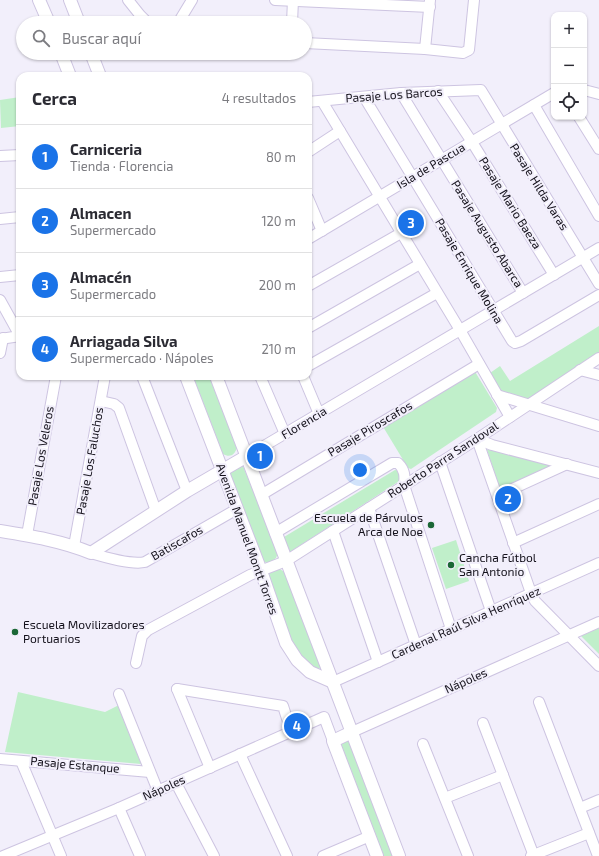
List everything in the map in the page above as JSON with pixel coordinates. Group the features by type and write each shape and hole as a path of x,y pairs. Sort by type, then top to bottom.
{"street":[{"path":"39,0 46,16"},
{"path":"70,0 76,16"},
{"path":"128,0 141,16"},
{"path":"182,16 192,0"},
{"path":"274,0 430,3"},
{"path":"292,0 292,16"},
{"path":"421,0 430,3"},
{"path":"312,43 425,49 463,53 469,50 474,0"},
{"path":"425,49 430,3"},
{"path":"64,60 68,72"},
{"path":"94,60 98,72"},
{"name":"Pasaje Los Barcos","path":"312,102 401,93 481,90"},
{"name":"Pasaje Hilda Varas","path":"481,90 599,284"},
{"name":"Pasaje Mario Baeza","path":"438,91 472,142 554,275"},
{"path":"587,91 599,94"},
{"name":"Pasaje Augusto Abarca","path":"401,93 523,293"},
{"name":"Isla de Pascua","path":"312,237 551,95"},
{"name":"Pasaje Enrique Molina","path":"364,97 512,341 515,343 521,341 599,295"},
{"path":"322,101 460,330 510,417"},
{"path":"534,105 599,216"},
{"path":"581,120 599,150"},
{"path":"312,150 340,132"},
{"path":"0,156 16,155"},
{"path":"312,207 322,231"},
{"path":"0,219 16,217"},
{"path":"312,284 401,233"},
{"name":"Florencia","path":"91,553 187,491 599,248"},
{"path":"312,326 420,264"},
{"path":"0,277 16,275"},
{"path":"312,364 437,293"},
{"path":"0,300 16,329"},
{"path":"0,353 1,338 16,336"},
{"name":"Roberto Parra Sandoval","path":"136,663 142,636 148,630 250,575 286,561 477,439 599,358"},
{"name":"Pasaje Piroscafos","path":"261,495 479,364"},
{"path":"580,370 599,375"},
{"name":"Pasaje Los Veleros","path":"27,535 55,380"},
{"name":"Pasaje Los Faluchos","path":"74,546 104,380"},
{"path":"144,380 187,491"},
{"name":"Avenida Manuel Montt Torres","path":"188,380 261,571 286,643 297,660 310,672 333,682"},
{"path":"218,380 399,856"},
{"path":"262,380 284,434"},
{"path":"305,380 319,414"},
{"path":"497,395 599,426"},
{"path":"101,401 114,404 119,408 156,511"},
{"path":"477,439 492,445 599,473"},
{"path":"477,439 535,601 599,666"},
{"path":"440,462 491,611"},
{"path":"275,533 392,463 398,463 402,466 405,477 404,485 451,629"},
{"path":"497,496 567,464"},
{"path":"513,543 599,504"},
{"path":"369,508 416,645"},
{"name":"Batiscafos","path":"91,553 106,558 138,563 145,562 237,509"},
{"path":"0,531 27,535 74,546 91,553"},
{"path":"333,531 378,662"},
{"name":"Cardenal Raúl Silva Henríquez","path":"333,682 599,563"},
{"name":"Nápoles","path":"3,856 119,808 324,717 333,741 599,622"},
{"path":"210,768 177,689 282,706 291,732"},
{"path":"119,694 158,791"},
{"path":"539,702 598,851"},
{"path":"483,723 533,856 590,833"},
{"path":"333,741 377,856"},
{"path":"423,744 468,856"},
{"path":"240,754 286,856"},
{"name":"Pasaje Estanque","path":"0,758 150,772"},
{"path":"21,761 61,856"},
{"path":"445,798 503,775"},
{"path":"176,783 214,856"},
{"path":"580,808 599,800"},
{"path":"119,808 140,856"},
{"path":"323,856 370,836"}],"green space":[{"path":"16,98 16,126 1,128 0,100"},
{"path":"599,326 599,353 526,401 503,395 490,373 500,366 510,381"},
{"path":"474,370 497,408 496,412 411,469 408,468 382,425"},
{"path":"195,380 211,380 237,447 235,452 230,456 223,454"},
{"path":"490,447 555,465 503,490 500,489 487,450"},
{"path":"239,464 243,466 278,553 276,558 269,562 261,561 227,474"},
{"path":"395,470 400,471 401,480 290,552 284,537"},
{"name":"Cancha Fútbol San Antonio","path":"456,540 469,581 446,589 432,548"},
{"path":"280,569 284,572 321,668 318,669 305,661 291,643 286,633 267,576 268,572"},
{"path":"599,628 599,654 581,636"},
{"path":"18,692 105,712 119,705 141,764 5,752"},
{"path":"348,738 396,856 382,856 339,743"}],"place":[{"name":"Almacén","path":"411,223"},
{"name":"Carniceria","path":"260,456"},
{"name":"Almacen","path":"508,499"},
{"name":"Escuela de Párvulos Arca de Noe","path":"431,525"},
{"name":"Cancha Fútbol San Antonio","path":"451,565"},
{"name":"Escuela Movilizadores Portuarios","path":"15,632"},
{"name":"Arriagada Silva","path":"297,726"}]}
